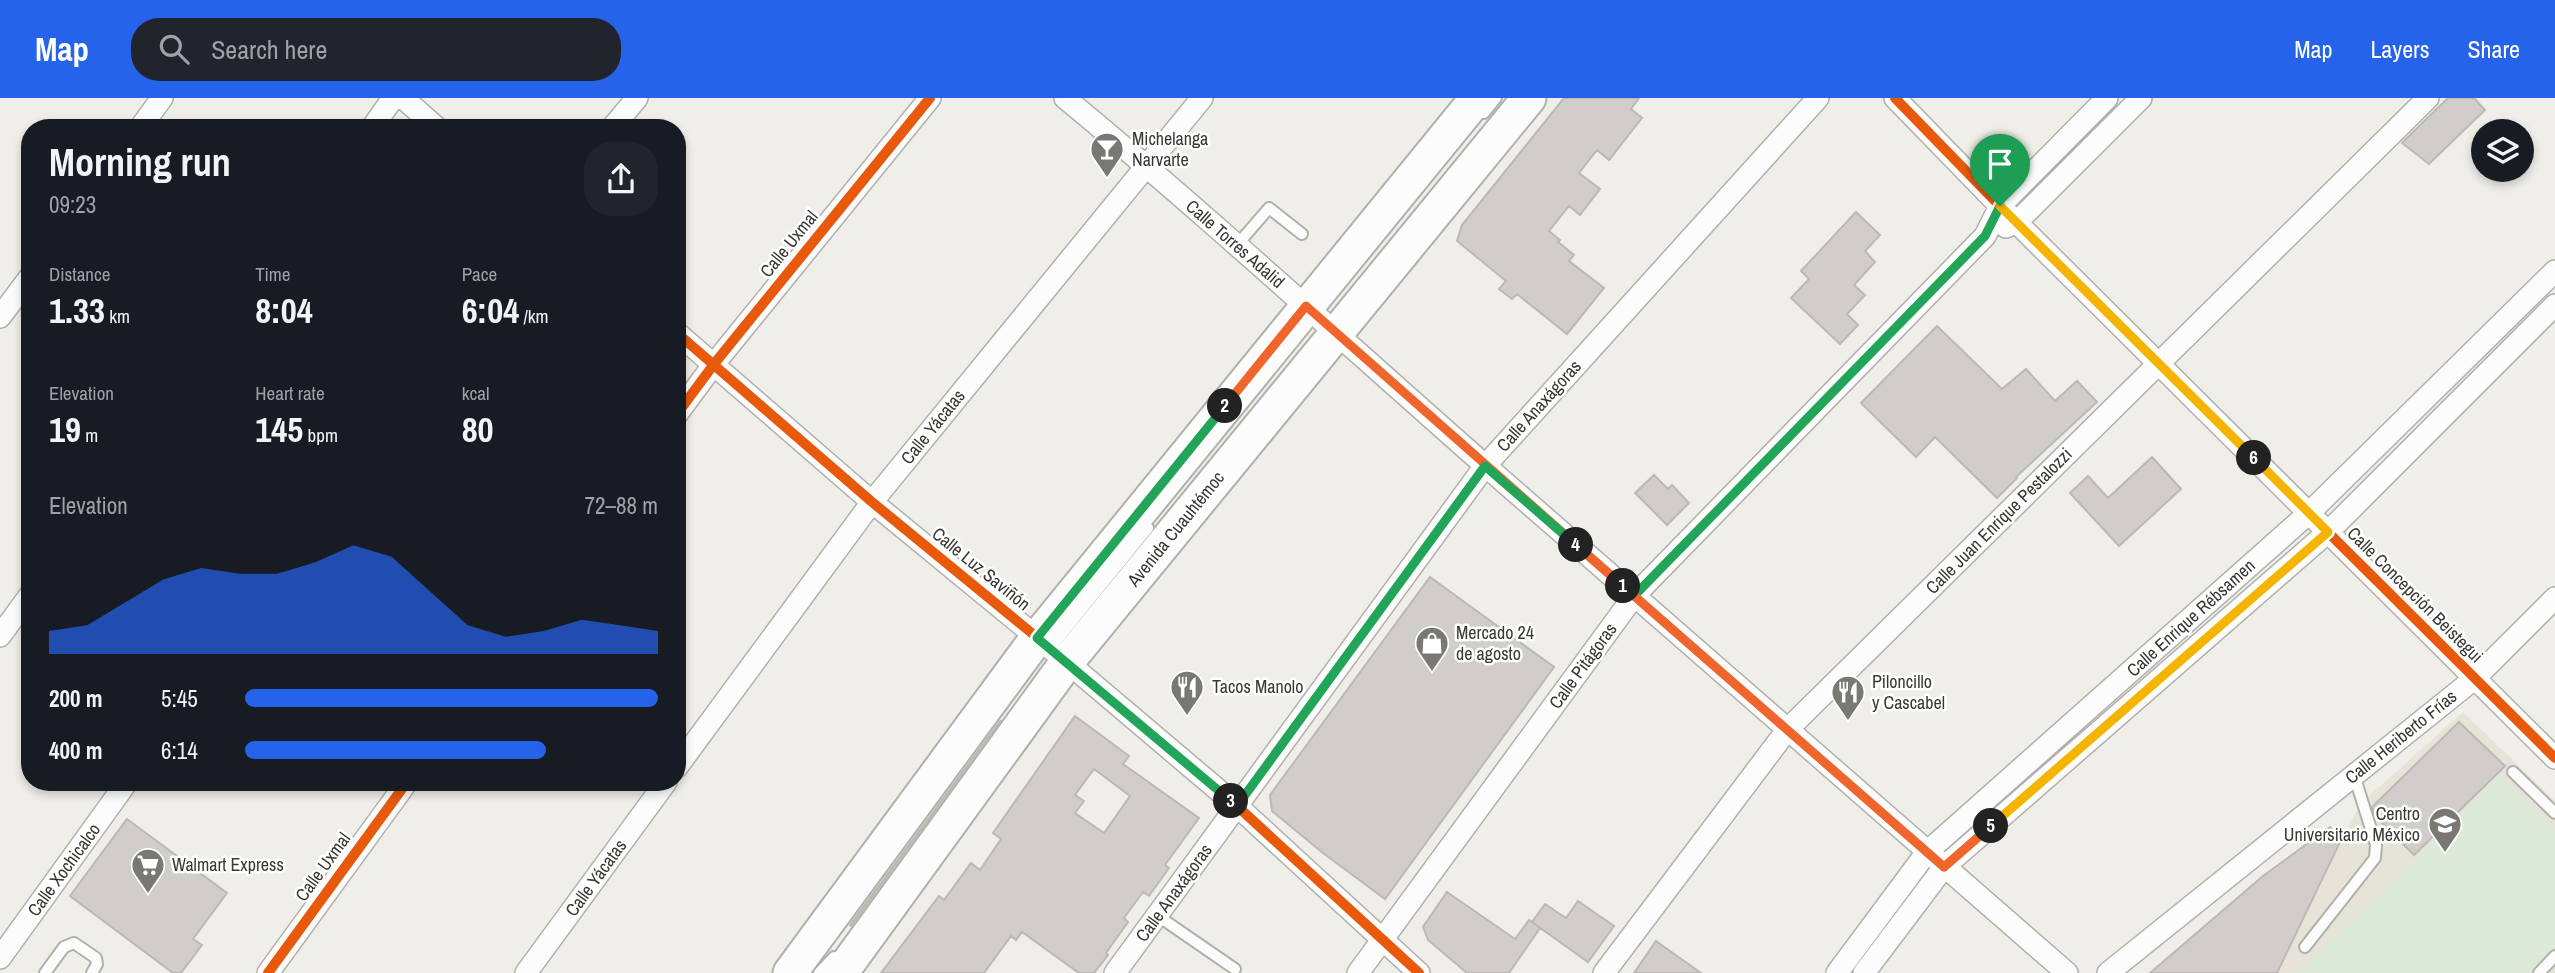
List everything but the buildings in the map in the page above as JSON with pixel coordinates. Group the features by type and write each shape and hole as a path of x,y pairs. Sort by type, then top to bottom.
{"main road":[{"name":"Avenida Cuauhtémoc","path":"1319,317 1529,98"},
{"name":"Avenida Cuauhtémoc","path":"790,973 1319,317 1478,108"},
{"name":"Avenida Cuauhtémoc","path":"841,959 1051,652"}],"street":[{"path":"147,119 162,98"},
{"path":"378,119 393,98"},
{"path":"403,98 427,119"},
{"path":"620,119 637,98"},
{"name":"Calle Uxmal","path":"686,402 930,98"},
{"name":"Calle Torres Adalid","path":"1065,98 1147,166 1485,466 2067,973"},
{"name":"Calle Yácatas","path":"686,754 872,502 1202,98"},
{"name":"Calle Anaxágoras","path":"1115,973 1485,466 1818,98"},
{"name":"Calle Concepción Beistegui","path":"1895,98 2000,206 2555,758"},
{"name":"Calle Pitágoras","path":"1358,973 1634,596 1985,236 2000,206 2107,98"},
{"name":"Calle Pitágoras","path":"1985,236 2017,222 2141,98"},
{"name":"Calle Juan Enrique Pestalozzi","path":"1604,973 1787,730 2428,98"},
{"name":"Calle Enrique Rébsamen","path":"1838,973 1927,852 2309,513 2555,271"},
{"path":"0,317 21,289"},
{"name":"Calle Enrique Rébsamen","path":"1864,973 1944,867 2328,532 2555,305"},
{"name":"Calle Luz Saviñón","path":"686,341 872,502 1237,806 1419,973"},
{"path":"2230,583 2247,602"},
{"name":"Calle Heriberto Frías","path":"2108,973 2474,679 2555,597"},
{"path":"0,636 21,607"},
{"path":"2118,683 2134,701"},
{"name":"Calle Xochicalco","path":"0,958 121,791"},
{"name":"Calle Uxmal","path":"268,973 400,791"},
{"name":"Calle Yácatas","path":"526,973 659,791"}],"lane":[{"path":"1478,108 1496,98"},
{"path":"1237,245 1269,208 1302,234"},
{"path":"806,973 811,957 1026,665 1051,652 1154,520"},
{"path":"2513,772 2555,813"},
{"path":"2305,947 2375,858 2376,845 2354,775"},
{"path":"1158,916 1235,969"},
{"path":"45,973 64,947 74,943 96,958 97,964 92,973"},
{"path":"2539,973 2555,956"},
{"path":"819,973 841,959"}],"shaded area":[{"name":"Centro Universitario México","path":"2463,712 2555,801 2555,973 2277,973 2360,804"}],"green space":[{"path":"2499,776 2555,832 2555,945 2527,973 2298,973"}],"cycle path":[{"path":"686,402 930,98"},
{"path":"1895,98 2000,206 2555,758"},
{"path":"686,341 872,502 1237,806 1419,973"},
{"path":"268,973 400,791"}],"place":[{"name":"Michelanga Narvarte","path":"1107,179"},
{"name":"Mercado 24 de agosto","path":"1432,673"},
{"name":"Tacos Manolo","path":"1187,717"},
{"name":"Piloncillo y Cascabel","path":"1848,722"},
{"name":"Centro Universitario México","path":"2445,854"},
{"name":"Walmart Express","path":"148,895"}],"route":[{"path":"2000,206 2328,532 1944,867 1485,466 1237,806 1037,638 1306,306 1634,596 1985,236 2000,206"}]}
